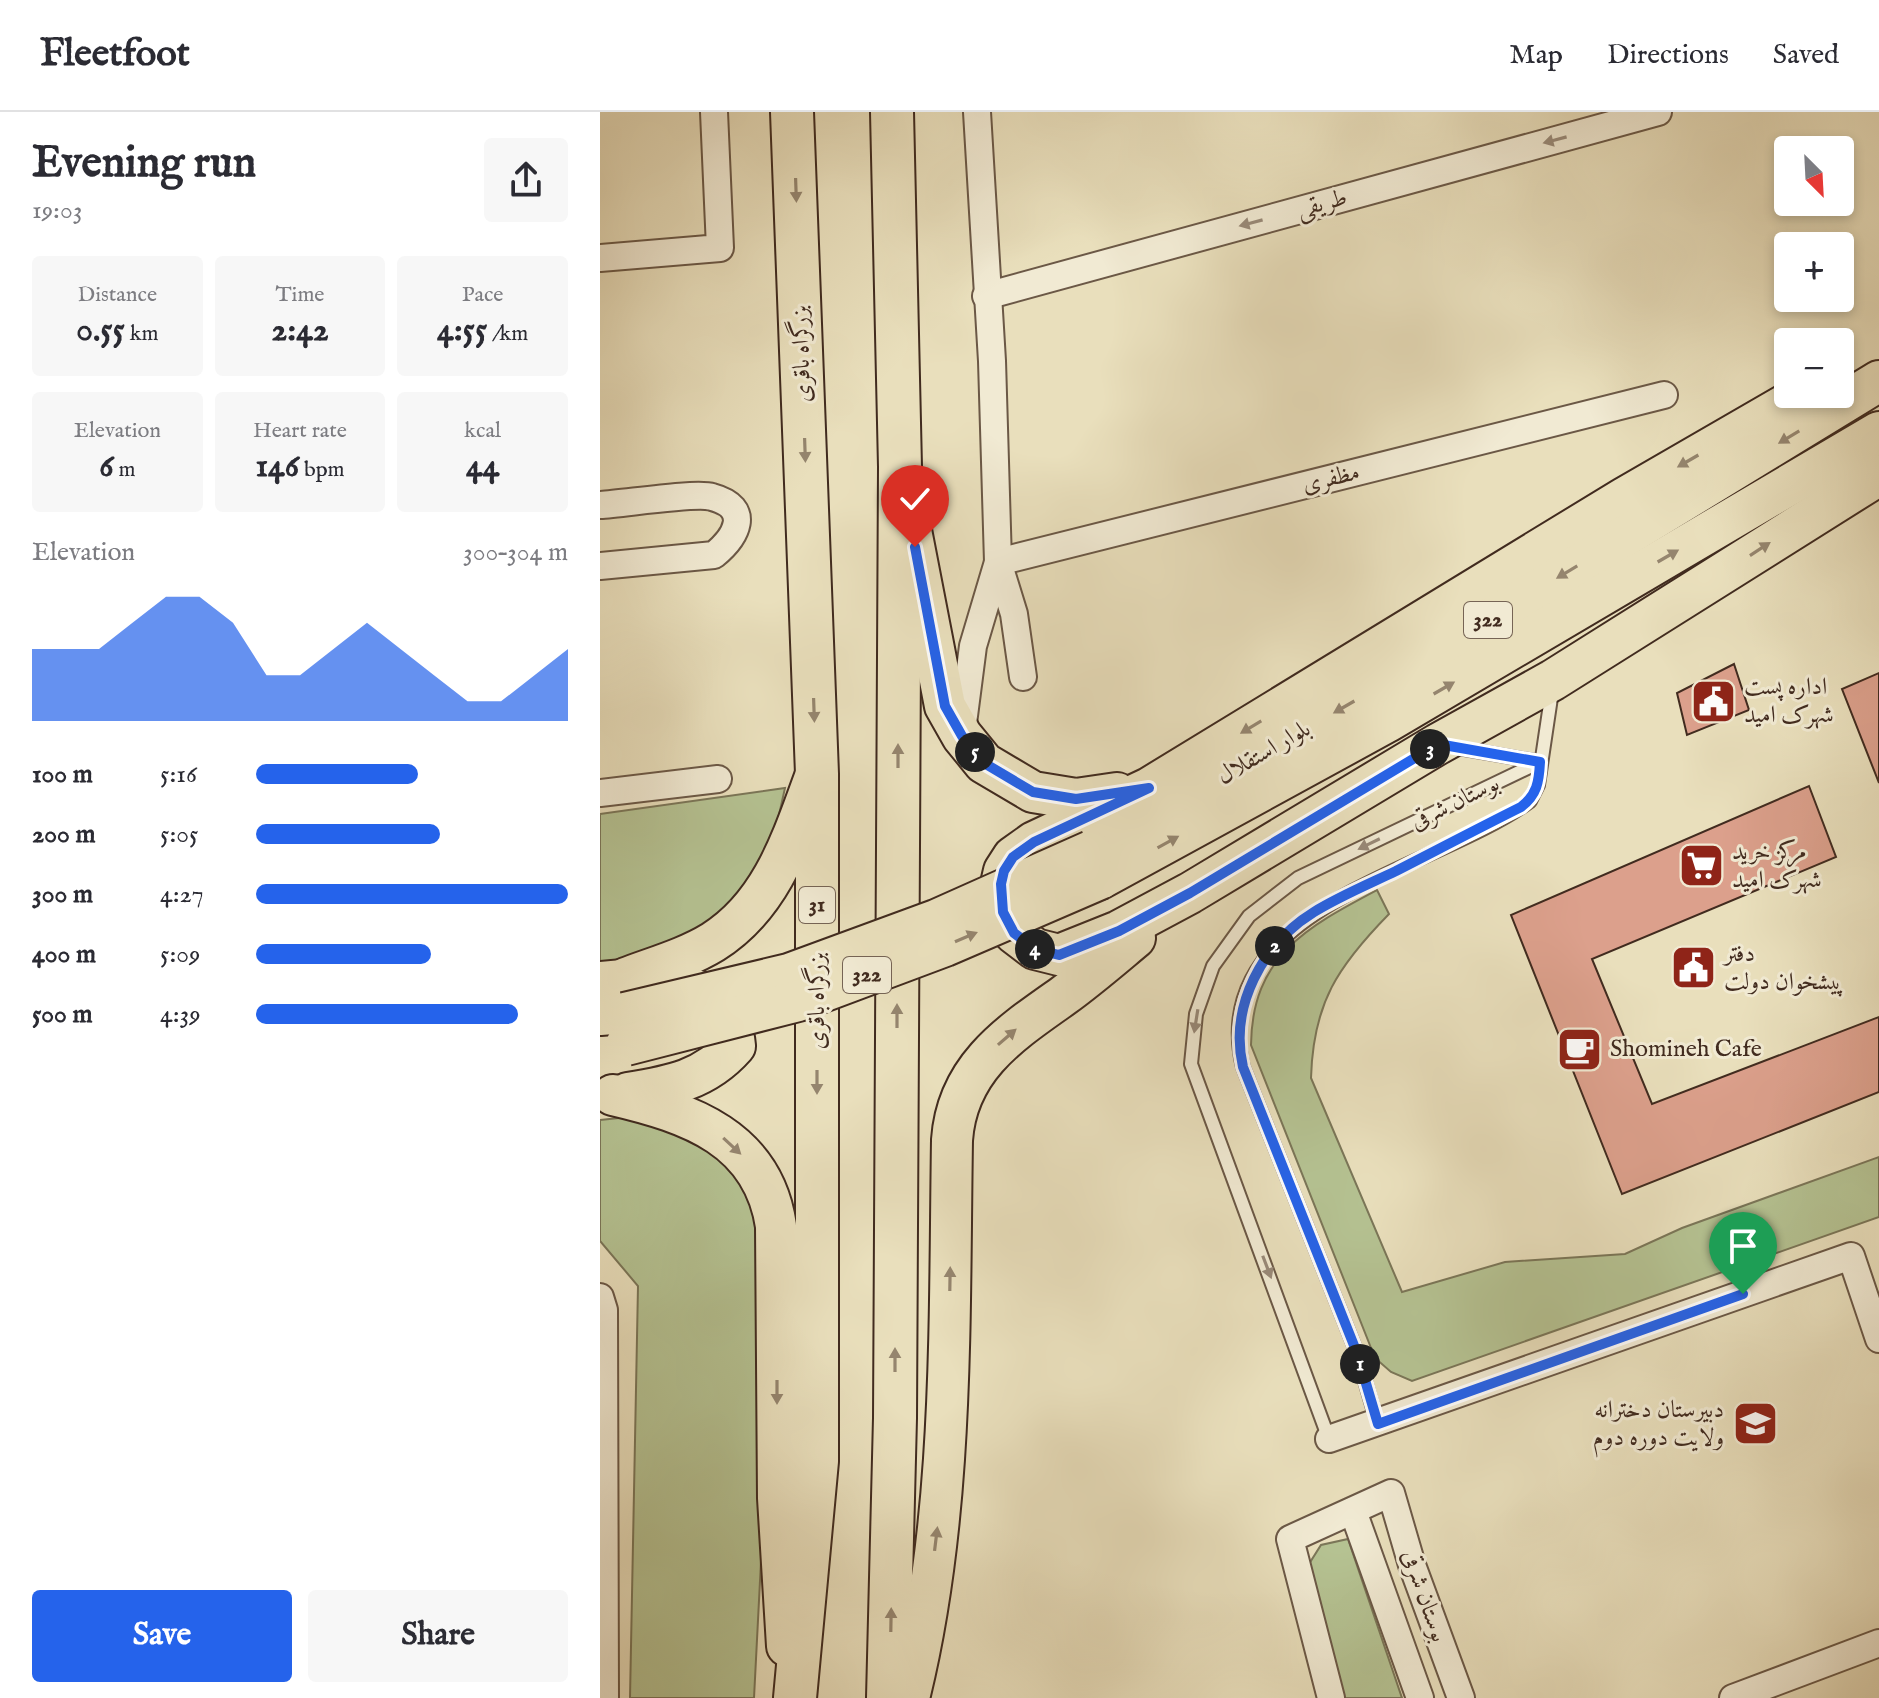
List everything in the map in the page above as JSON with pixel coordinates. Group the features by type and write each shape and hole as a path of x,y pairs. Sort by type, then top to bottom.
{"highway":[{"name":"بزرگراه باقری","path":"792,112 817,774 817,1461 792,1698"},
{"path":"888,1698 895,1418 900,467 892,112"}],"main road":[{"path":"1854,365 1879,351"},
{"name":"بلوار استقلال","path":"1096,865 1377,688 1879,381"},
{"path":"1780,408 1624,498 1149,788 1034,842 1013,857 1004,871 1001,884 1003,912 1014,933 1035,949 1059,955 1119,931 1190,893 1438,744 1553,680 1879,475"},
{"name":"بلوار استقلال","path":"612,1014 789,974 1096,865 1387,722 1879,432"},
{"path":"900,467 945,706 962,736 984,763 1033,792 1076,799 1149,788"},
{"path":"612,1014 743,920 782,867 817,774"},
{"path":"909,1698 925,1632 942,1484 952,1140 959,1105 969,1078 990,1051 1190,893"},
{"path":"606,1096 675,1086 716,1067 735,1046 733,1026 720,1002 700,990 612,1014"},
{"path":"606,1096 695,1119 732,1143 757,1172 772,1201 776,1226 778,1498 792,1698"}],"street":[{"path":"600,258 720,248 714,112"},
{"path":"977,112 998,562 1014,614 1023,677"},
{"name":"طریقی","path":"986,296 1658,112"},
{"name":"مظفری","path":"998,562 1664,395"},
{"path":"600,505 710,496 729,505 738,525 728,543 714,555 600,566"},
{"path":"962,736 963,706 973,646 998,562"},
{"path":"600,793 718,779"},
{"path":"1329,1439 1851,1256 1879,1339"},
{"path":"600,1297 604,1310 602,1545 605,1698"},
{"name":"بوستان شرقی","path":"1420,1698 1353,1511 1391,1493 1412,1565 1461,1698"},
{"path":"1331,1698 1290,1539 1353,1511"},
{"path":"1733,1698 1879,1643"}],"lane":[{"path":"1438,744 1540,762 1553,680"},
{"name":"بوستان شرقی","path":"1378,1424 1357,1353 1243,1067 1238,1045 1239,1023 1248,990 1277,943 1312,913 1530,801 1538,785 1540,762"},
{"name":"بوستان شرقی","path":"1329,1439 1191,1064 1196,1014 1213,966 1249,916 1298,878 1540,762"}],"green space":[{"path":"785,788 773,842 725,915 638,958 600,963 600,814"},
{"path":"1377,890 1389,914 1356,951 1332,987 1317,1028 1311,1078 1402,1292 1505,1262 1625,1254 1682,1228 1879,1157 1879,1217 1412,1381 1391,1372 1375,1358 1251,1045 1254,1014 1261,988 1288,948 1328,917"},
{"path":"638,1116 683,1123 762,1202 766,1464 754,1698 630,1698 638,1286 600,1241 600,1120"},
{"path":"1348,1539 1402,1698 1343,1698 1309,1564 1321,1545"}],"building":[{"name":"اداره پست شهرک امید","path":"1734,664 1749,710 1687,735 1677,693"},
{"path":"1879,673 1879,783 1842,689"},
{"path":"1809,786 1836,857 1592,959 1652,1104 1879,1017 1879,1092 1622,1194 1511,915"}],"place":[{"name":"اداره پست شهرک امید","path":"1713,701"},
{"name":"مرکز خرید شهرک امید","path":"1701,866"},
{"name":"دفتر پیشخوان دولت","path":"1693,968"},
{"name":"Shomineh Cafe","path":"1579,1049"},
{"name":"دبیرستان دخترانه ولایت دوره دوم","path":"1755,1424"}],"route":[{"path":"915,547 945,706 962,736 984,763 1033,792 1076,799 1149,788 1034,842 1013,857 1004,871 1001,884 1003,912 1014,933 1035,949 1059,955 1119,931 1190,893 1438,744 1540,762 1538,785 1530,801 1312,913 1277,943 1248,990 1239,1023 1238,1045 1243,1067 1357,1353 1378,1424 1743,1294"}]}
